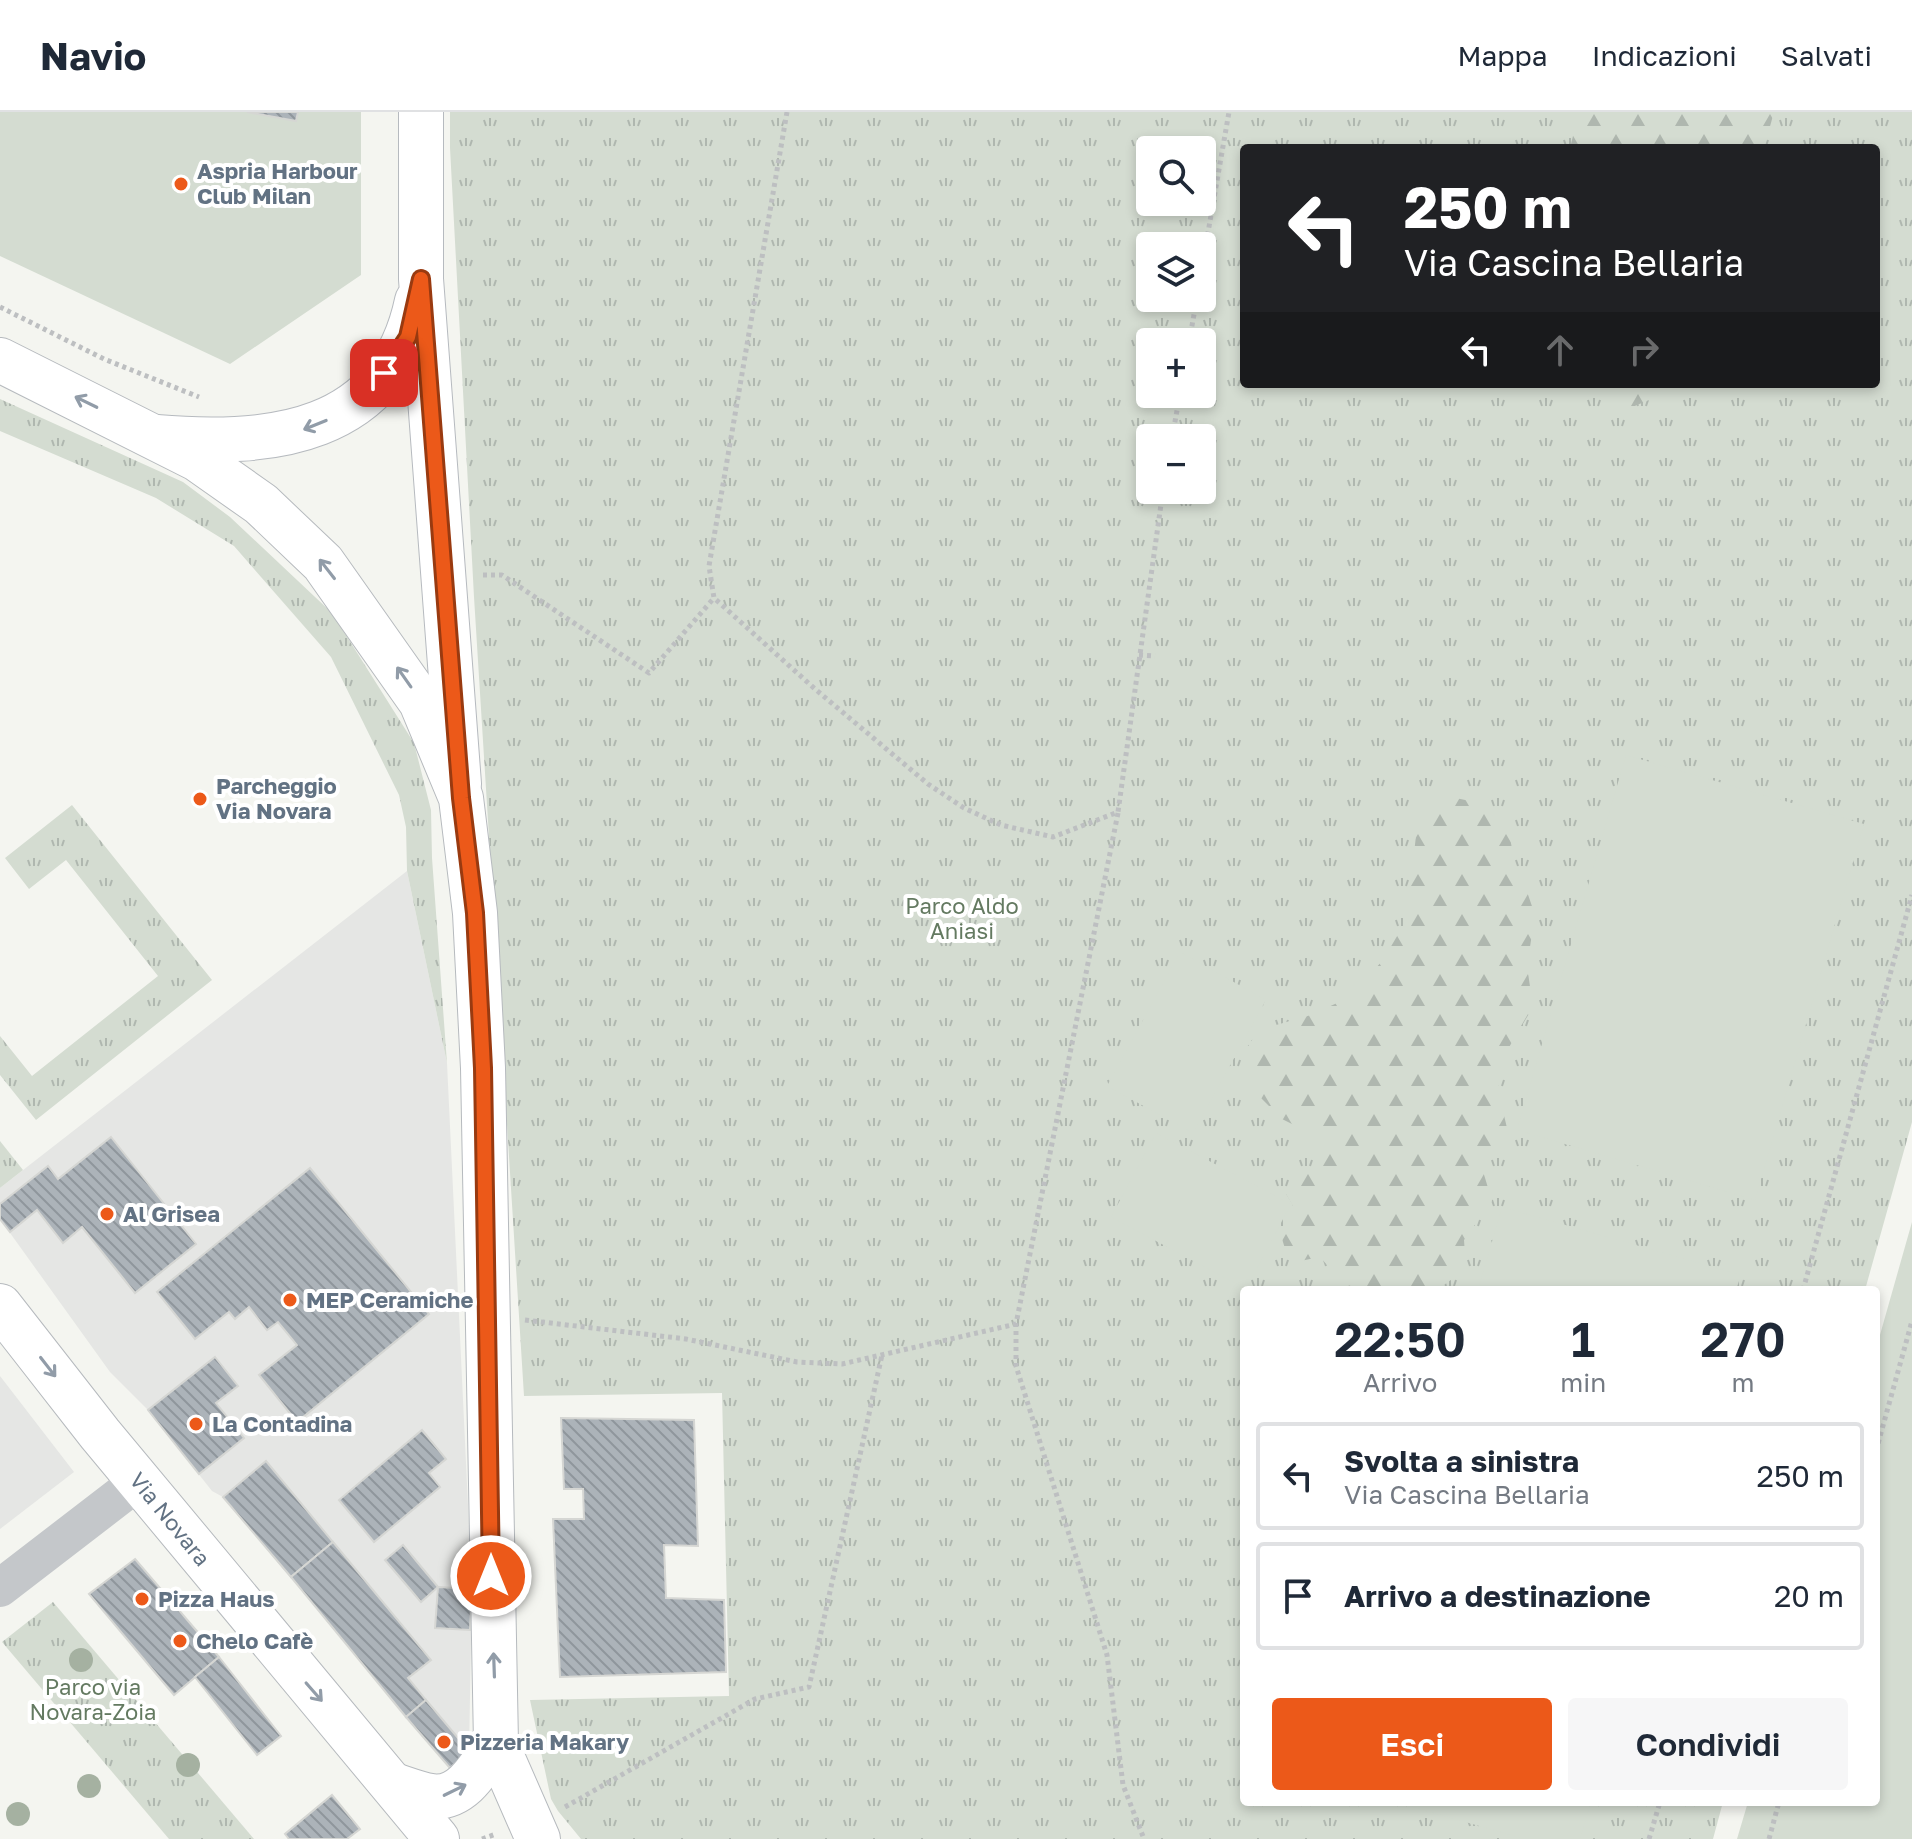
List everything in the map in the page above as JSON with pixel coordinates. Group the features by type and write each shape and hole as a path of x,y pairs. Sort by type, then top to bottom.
{"main road":[{"path":"421,112 421,279 461,798 475,913 483,1068 496,1743 548,1825"},
{"path":"156,437 205,441 280,436 311,428 340,414 368,393 395,360 408,337 421,279"},
{"path":"0,360 197,459 261,504 323,563 421,702 461,798"},
{"name":"Via Novara","path":"0,1306 139,1481 437,1839"},
{"path":"394,1785 432,1796 444,1796 468,1784 496,1743"}],"street":[{"path":"0,1588 139,1481"}],"path":[{"path":"787,112 709,566 714,598 815,689 928,784 964,808 1001,825 1053,837 1118,812"},
{"path":"1208,232 1229,112"},
{"path":"0,307 104,359 194,396 207,398"},
{"path":"1144,1839 1123,1785 1107,1655 1016,1366 1016,1324 1118,812 1161,504"},
{"path":"475,574 502,575 649,673 714,598"},
{"path":"1139,655 1155,656"},
{"path":"1804,1286 1912,895"},
{"path":"519,1319 686,1339 797,1362 842,1364 1016,1324"},
{"path":"1880,1437 1912,1321"},
{"path":"548,1825 755,1699 809,1687 882,1355"},
{"path":"1649,1839 1659,1806"},
{"path":"1769,1839 1778,1806"}],"shaded area":[{"path":"407,871 447,1063 472,1589 469,1751 455,1775 223,1497 212,1491 148,1410 110,1372 0,1219 0,1188"},
{"path":"0,1376 74,1472 0,1529"}],"green space":[{"name":"Aspria Harbour Club Milan","path":"0,112 361,112 361,275 230,364 0,256"},
{"name":"Parco Aldo Aniasi","path":"450,112 1912,112 1912,1122 1866,1286 1240,1286 1240,1806 1722,1806 1713,1839 581,1839 551,1799 530,1700 729,1696 722,1393 524,1396 474,597"},
{"path":"1579,112 1774,112 1765,144 1571,144"},
{"path":"1608,388 1678,388 1630,408"},
{"path":"0,399 183,482 230,517 332,613 414,743 431,810 447,1063 407,871 406,827 399,795 331,657 234,546 156,498 0,431"},
{"path":"1626,755 1864,824 1755,1200 1517,1130"},
{"path":"1451,797 1484,804 1508,825 1514,861 1535,915 1527,966 1533,1007 1505,1054 1498,1090 1507,1128 1482,1168 1492,1201 1464,1240 1466,1269 1443,1286 1351,1286 1343,1283 1320,1257 1300,1261 1286,1252 1280,1232 1293,1205 1283,1189 1301,1180 1320,1160 1320,1138 1282,1119 1251,1088 1240,1057 1259,1030 1311,1015 1350,997 1383,960 1406,921 1418,819 1428,802"},
{"path":"72,805 212,980 36,1120 0,1075 0,1036 32,1076 158,976 66,860 29,889 5,858"},
{"path":"1180,952 1266,1000 1193,1133 1107,1086"},
{"path":"1156,1133 1291,1204 1248,1286 1240,1286 1111,1217"},
{"path":"0,1141 23,1170 0,1188"},
{"path":"1502,1207 1741,1275 1737,1286 1479,1286"},
{"path":"1912,1222 1912,1839 1737,1839 1747,1806 1880,1806 1880,1335"},
{"name":"Parco via Novara-Zoia","path":"53,1602 254,1839 169,1839 2,1642"},
{"path":"1409,1806 1590,1806 1580,1839 1525,1839"}],"building":[{"path":"247,112 298,112 296,121"},
{"name":"Al Grisea","path":"111,1137 196,1244 135,1293 82,1227 63,1243 37,1210 10,1232 0,1219 0,1204 48,1166 58,1179"},
{"name":"MEP Ceramiche","path":"310,1168 429,1314 297,1422 259,1375 297,1345 278,1322 267,1330 249,1307 235,1319 229,1312 195,1339 157,1292"},
{"name":"La Contadina","path":"215,1357 238,1386 216,1403 244,1438 199,1474 148,1410"},
{"path":"561,1418 694,1420 698,1546 664,1545 666,1598 724,1600 726,1672 560,1677 553,1519 584,1519 583,1489 564,1489"},
{"path":"422,1430 446,1459 429,1473 440,1487 374,1542 339,1500"},
{"path":"266,1461 333,1542 291,1577 223,1497"},
{"path":"333,1542 431,1660 408,1678 426,1700 406,1717 291,1577"},
{"path":"403,1545 438,1587 421,1602 385,1560"},
{"path":"135,1559 219,1657 174,1695 89,1594"},
{"path":"438,1587 472,1589 470,1630 435,1628"},
{"path":"219,1657 281,1736 257,1755 195,1677"},
{"path":"426,1700 469,1751 450,1768 406,1717"},
{"path":"332,1795 360,1829 347,1839 289,1839 285,1834"}],"place":[{"name":"Aspria Harbour Club Milan","path":"181,184"},
{"name":"Parcheggio Via Novara","path":"200,799"},
{"name":"Al Grisea","path":"107,1214"},
{"name":"MEP Ceramiche","path":"290,1300"},
{"name":"La Contadina","path":"196,1424"},
{"name":"Pizza Haus","path":"142,1599"},
{"name":"Chelo Cafè","path":"180,1641"},
{"name":"Pizzeria Makary","path":"444,1742"}],"route":[{"path":"384,373 408,337 421,279 461,798 475,913 483,1068 489,1315 491,1576"}]}
